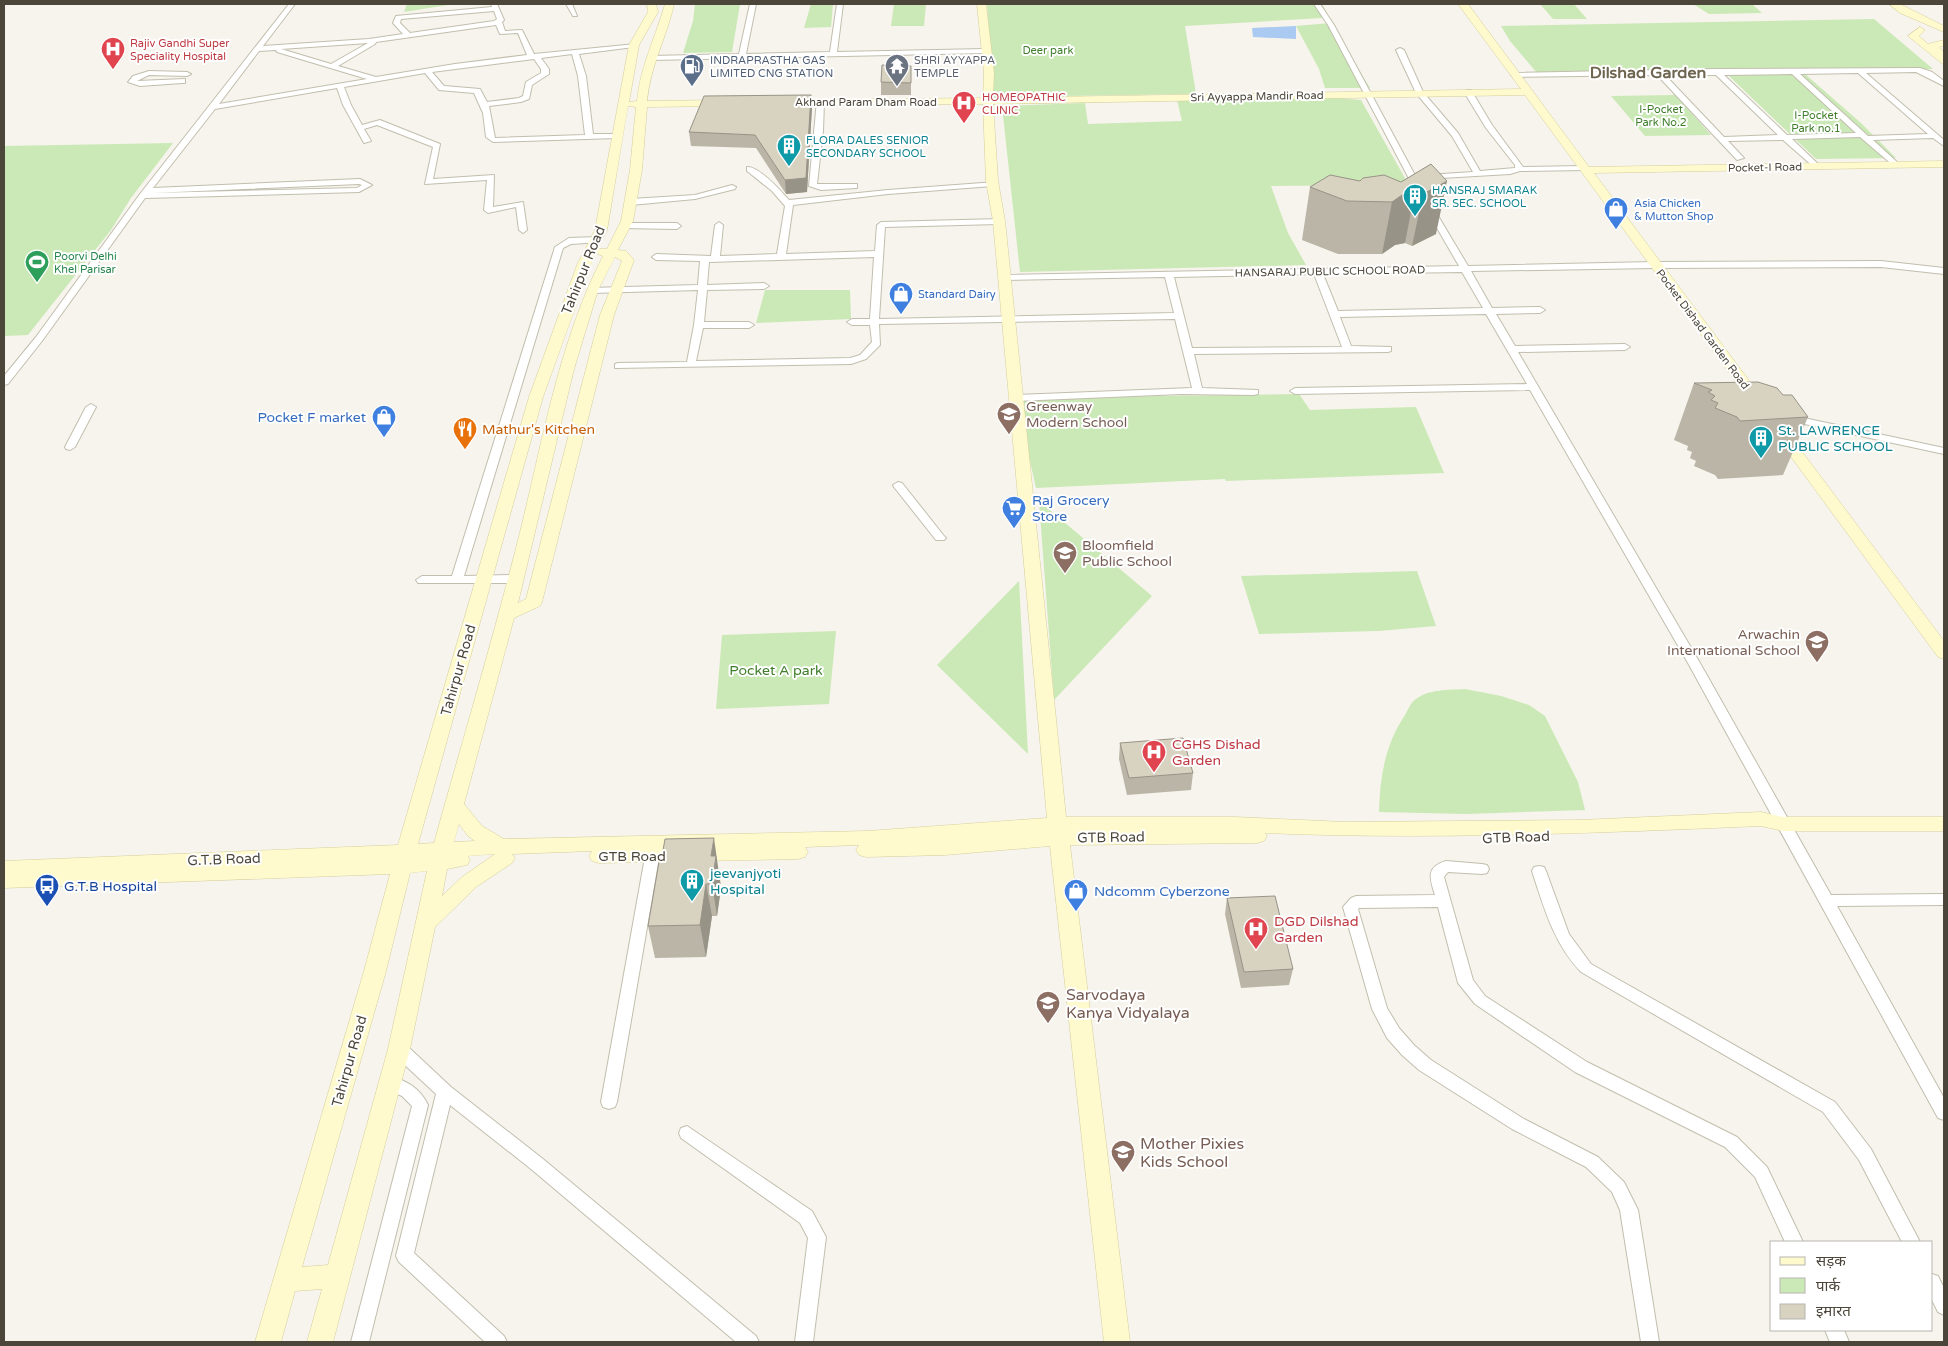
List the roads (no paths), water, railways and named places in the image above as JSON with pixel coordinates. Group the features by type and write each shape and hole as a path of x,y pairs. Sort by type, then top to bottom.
{"street":[{"path":"4,382 39,339 145,193 292,4"},
{"path":"569,4 575,15"},
{"name":"Tahirpur Road","path":"268,1342 375,971 404,858 536,397 583,265 594,246 634,45 653,12 652,4"},
{"name":"Tahirpur Road","path":"320,1342 399,1049 442,855 525,544 550,433 567,370 592,290 624,226 631,202 636,170 641,104 651,58 670,4"},
{"path":"742,56 753,4"},
{"path":"833,54 840,4"},
{"path":"982,4 989,72 988,101 993,184 1000,221 1047,734 1117,1342"},
{"path":"1317,4 1463,268 1694,663 1828,901 1944,1113"},
{"name":"Pocket Dishad Garden Road","path":"1462,4 1654,265 1771,415 1944,653"},
{"path":"1894,4 1920,30 1944,42"},
{"path":"1912,4 1944,20"},
{"path":"409,36 396,23 398,17 495,6 501,20 499,22 502,33 520,31 533,56 545,68 545,74 529,84 526,98 485,104"},
{"path":"1903,11 1944,29"},
{"path":"257,49 378,40 499,22"},
{"path":"1920,30 1913,36 1944,57"},
{"path":"332,66 378,40"},
{"path":"1928,47 1944,42"},
{"path":"212,107 427,71 533,56 634,45"},
{"path":"1928,47 1944,62"},
{"path":"270,48 378,79"},
{"path":"1400,50 1420,93 1455,135 1478,174"},
{"path":"576,51 582,76 589,137"},
{"path":"651,58 986,51"},
{"path":"1515,76 1716,71 1916,70 1929,74 1944,84"},
{"path":"427,71 442,88 477,91 490,117 490,137 493,140 617,136"},
{"path":"1716,71 1815,166"},
{"path":"1860,71 1944,144"},
{"path":"1794,72 1895,165"},
{"path":"1658,73 1740,158"},
{"path":"143,74 185,78 140,84 132,82 134,78 143,74"},
{"path":"340,86 347,105 367,141"},
{"path":"1468,92 1489,126 1519,166 1519,169"},
{"name":"Sri Ayyappa Mandir Road","path":"988,101 1526,92"},
{"name":"Akhand Param Dham Road","path":"780,102 988,101"},
{"path":"820,102 813,186 821,188 854,186"},
{"path":"623,104 730,103"},
{"path":"641,104 671,104"},
{"path":"360,128 377,122 437,146 428,182 491,177 488,210 520,204 523,230"},
{"path":"1722,139 1936,136"},
{"name":"Pocket-I Road","path":"1585,169 1944,164"},
{"path":"750,169 775,189 788,203 790,214 781,257"},
{"path":"1412,177 1516,172 1519,169 1585,169"},
{"path":"360,181 368,185 359,190 145,193 360,181"},
{"path":"788,203 888,192 993,184"},
{"path":"631,202 695,196 732,187"},
{"path":"618,366 851,361 863,357 877,343 874,322 881,225 1000,221"},
{"path":"690,364 699,325 703,289 718,225"},
{"path":"624,226 677,226"},
{"path":"456,580 559,247 569,241 622,254 628,260 607,315 534,602 506,615"},
{"path":"656,256 710,259 878,254"},
{"name":"HANSARAJ PUBLIC SCHOOL ROAD","path":"1005,278 1654,265 1880,264 1944,271"},
{"path":"1318,272 1348,350"},
{"path":"1169,275 1198,391"},
{"path":"592,290 703,289 764,286"},
{"path":"1334,314 1540,310"},
{"path":"852,322 1008,317 1179,316"},
{"path":"699,325 749,325"},
{"path":"1512,349 1626,347"},
{"path":"1189,351 1388,349"},
{"path":"1295,391 1532,387"},
{"path":"1016,398 1198,391 1254,392"},
{"path":"70,447 91,407"},
{"path":"1771,415 1944,451"},
{"path":"526,434 550,433"},
{"path":"898,485 940,538"},
{"path":"525,544 549,543"},
{"path":"422,580 516,578"},
{"path":"426,923 502,852 475,831 455,806"},
{"name":"GTB Road","path":"442,855 654,849 945,848 1058,831 1242,836 1765,829 1783,824 1944,824"},
{"path":"609,1102 654,849"},
{"name":"G.T.B Road","path":"4,880 442,855"},
{"name":"G.T.B Road","path":"4,868 322,856 404,858"},
{"path":"1482,869 1446,866 1438,870 1437,877 1466,983 1480,1000 1581,1067 1731,1142 1761,1172 1794,1241"},
{"path":"1539,871 1563,940 1572,955 1586,968 1829,1107 1845,1123 1870,1163 1910,1241"},
{"path":"1828,901 1943,898"},
{"path":"1443,901 1356,902 1350,906 1380,1009 1393,1033 1425,1065 1518,1124 1592,1162 1618,1187 1629,1210 1650,1342"},
{"path":"399,1049 445,1092 537,1164 750,1342"},
{"path":"360,1342 420,1105 414,1095 404,1088 390,1083"},
{"path":"445,1092 405,1256 498,1342"},
{"path":"687,1133 806,1217 818,1237 804,1342"},
{"path":"286,1280 337,1276"},
{"path":"1933,1284 1944,1306"}],"water":[{"path":"1296,26 1296,39 1253,37 1252,28"}],"place":[{"name":"Rajiv Gandhi Super Speciality Hospital","path":"113,70"},
{"name":"INDRAPRASTHA GAS LIMITED CNG STATION","path":"692,87"},
{"name":"SHRI AYYAPPA TEMPLE","path":"897,87"},
{"name":"HOMEOPATHIC CLINIC","path":"964,124"},
{"name":"FLORA DALES SENIOR SECONDARY SCHOOL","path":"789,167"},
{"name":"HANSRAJ SMARAK SR. SEC. SCHOOL","path":"1415,217"},
{"name":"Asia Chicken & Mutton Shop","path":"1616,230"},
{"name":"Poorvi Delhi Khel Parisar","path":"37,283"},
{"name":"Standard Dairy","path":"901,315"},
{"name":"Greenway Modern School","path":"1009,435"},
{"name":"Pocket F market","path":"384,438"},
{"name":"Mathur's Kitchen","path":"465,450"},
{"name":"St. LAWRENCE PUBLIC SCHOOL","path":"1761,459"},
{"name":"Raj Grocery Store","path":"1014,529"},
{"name":"Bloomfield Public School","path":"1065,574"},
{"name":"Arwachin International School","path":"1817,663"},
{"name":"CGHS Dishad Garden","path":"1154,773"},
{"name":"jeevanjyoti Hospital","path":"692,902"},
{"name":"G.T.B Hospital","path":"47,907"},
{"name":"Ndcomm Cyberzone","path":"1076,912"},
{"name":"DGD Dilshad Garden","path":"1256,950"},
{"name":"Sarvodaya Kanya Vidyalaya","path":"1048,1024"},
{"name":"Mother Pixies Kids School","path":"1123,1173"}],"district":[{"name":"Dilshad Garden","path":"1648,72"}],"park label":[{"name":"Deer park","path":"1048,50"},
{"name":"I-Pocket Park No.2","path":"1661,115"},
{"name":"I-Pocket Park no.1","path":"1816,121"},
{"name":"Pocket A park","path":"776,670"}]}
